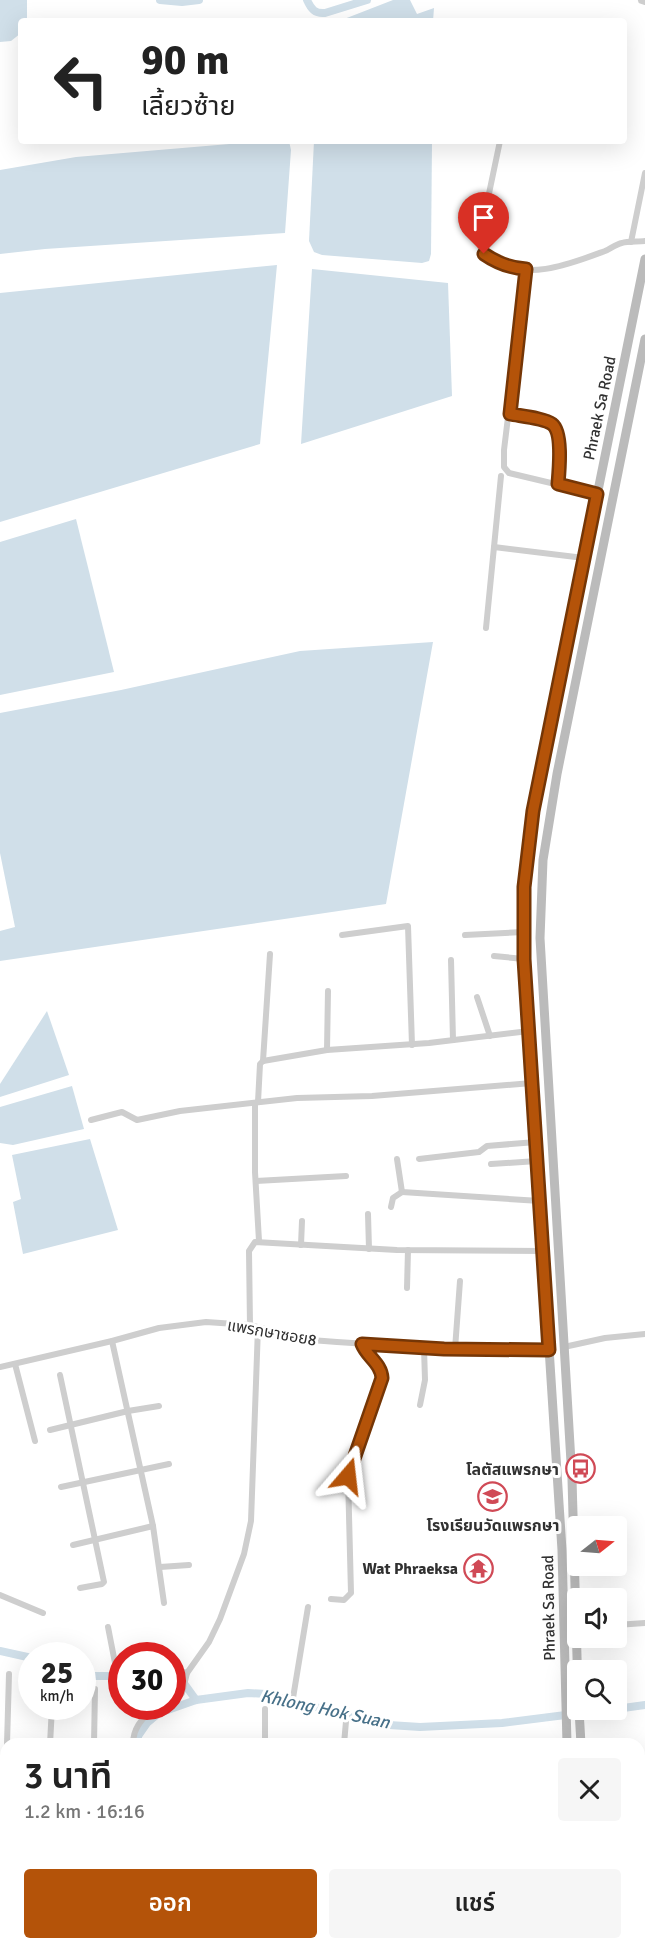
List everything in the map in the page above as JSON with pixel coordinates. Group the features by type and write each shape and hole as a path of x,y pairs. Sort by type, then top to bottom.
{"main road":[{"name":"Phraek Sa Road","path":"567,1738 563,1558 524,959 525,876 533,811 645,259"},
{"name":"Phraek Sa Road","path":"575,1588 572,1479 541,967 541,878 552,800 645,339"},
{"path":"601,473 617,476"},
{"path":"580,1720 581,1738"}],"street":[{"path":"499,144 479,241 484,254 497,262 515,268 540,270 557,268 622,243 645,241"},
{"path":"631,242 645,173"},
{"path":"526,269 504,450 504,467 509,473 597,494"},
{"path":"510,414 551,423 556,428 560,464 558,484"},
{"path":"486,628 501,476"},
{"path":"494,547 584,558"},
{"path":"342,935 408,926 412,1045"},
{"path":"465,935 523,932"},
{"path":"259,1241 256,1103 260,1064 263,1061 270,954"},
{"path":"494,956 524,959"},
{"path":"451,960 453,1040"},
{"path":"327,1050 328,991"},
{"path":"477,997 490,1036"},
{"path":"263,1061 327,1050 412,1045 529,1031"},
{"path":"91,1120 122,1112 137,1120 171,1112 297,1098 372,1096 532,1083"},
{"path":"419,1159 479,1152 487,1146 536,1142"},
{"path":"398,1159 402,1192"},
{"path":"491,1164 537,1161"},
{"path":"256,1181 346,1176"},
{"path":"392,1207 393,1198 402,1192 540,1201"},
{"path":"368,1214 369,1249"},
{"path":"301,1245 302,1221"},
{"path":"250,1325 249,1251 253,1243 259,1241 369,1249 543,1251"},
{"path":"407,1288 408,1250"},
{"path":"455,1349 460,1281"},
{"name":"แพรกษาซอย8","path":"0,1367 159,1328 206,1322 250,1325 311,1340 424,1348 549,1350"},
{"path":"186,1676 209,1642 220,1619 243,1554 251,1521 258,1327"},
{"path":"564,1347 605,1338 645,1334"},
{"path":"112,1341 153,1526 164,1603"},
{"path":"331,1599 344,1600 351,1593 348,1476 382,1378 378,1365 365,1351 362,1344"},
{"path":"420,1405 424,1380 424,1348"},
{"path":"15,1364 35,1441"},
{"path":"60,1374 104,1583 80,1588"},
{"path":"50,1430 159,1406"},
{"path":"61,1486 169,1464"},
{"path":"73,1545 153,1526"},
{"path":"160,1567 189,1565"},
{"path":"0,1595 43,1613"},
{"path":"293,1698 308,1607"},
{"path":"627,1624 645,1623"},
{"path":"108,1627 111,1642"},
{"path":"7,1738 9,1674"},
{"path":"265,1738 266,1709"},
{"path":"345,1738 347,1710"},
{"path":"50,1738 51,1720"},
{"path":"94,1720 94,1738"},
{"path":"133,1738 138,1725 143,1720"}],"shaded area":[{"path":"0,0 27,0 27,18 18,18 18,35 11,41 0,42"},
{"path":"393,0 410,0 417,14 434,8 433,18 347,18"},
{"path":"230,144 290,144 285,233 0,254 0,170 76,157"},
{"path":"314,144 432,144 431,254 429,261 422,263 322,255 314,252 309,241"},
{"path":"277,265 260,444 0,522 0,293"},
{"path":"312,269 448,283 452,396 301,444"},
{"path":"76,519 114,672 0,695 0,542"},
{"path":"433,642 386,904 0,961 0,931 15,927 0,853 0,713 121,690 300,651"},
{"path":"47,1011 69,1075 0,1097 0,1084"},
{"path":"72,1086 84,1129 13,1145 0,1143 0,1107"},
{"path":"90,1139 118,1230 23,1254 13,1202 21,1199 12,1155"}],"waterway":[{"path":"160,0 182,2 199,0"},
{"path":"307,0 310,6 319,13 367,0"},
{"path":"0,1651 18,1655"},
{"path":"96,1676 108,1676"},
{"path":"186,1686 196,1700"},
{"name":"Khlong Hok Suan","path":"138,1738 147,1723 159,1713 196,1700 248,1693 266,1694 389,1725 420,1727 502,1723 567,1715"},
{"name":"Khlong Hok Suan","path":"627,1707 645,1705"}],"place":[{"name":"โลตัสแพรกษา","path":"580,1469"},
{"name":"โรงเรียนวัดแพรกษา","path":"493,1497"},
{"name":"Wat Phraeksa","path":"479,1568"}],"route":[{"path":"348,1476 382,1378 382,1371 362,1344 444,1349 549,1350 524,959 524,887 533,811 597,494 558,484 560,464 558,436 556,428 551,423 510,414 526,269 497,262 484,254"}]}
